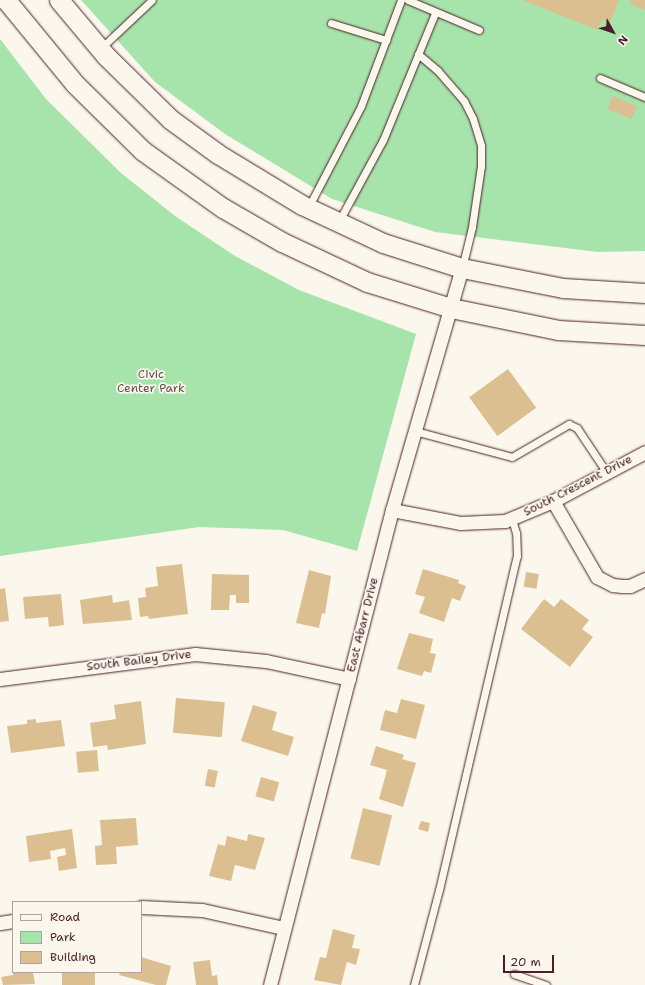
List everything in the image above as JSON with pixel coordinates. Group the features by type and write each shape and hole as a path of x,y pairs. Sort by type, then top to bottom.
{"main road":[{"path":"6,0 50,56 98,109 143,152 194,189 254,227 311,257 392,291 451,308 558,330 645,335"},
{"path":"59,0 100,49 150,101 192,136 246,173 308,208 338,223 406,251 462,268 563,288 645,293"}],"street":[{"name":"East Abarr Drive","path":"270,985 392,510 462,268"},
{"name":"South Crescent Drive","path":"392,510 460,522 492,523 512,519 553,501 645,452"},
{"path":"553,501 597,576 612,585 622,586 630,586 645,579"},
{"name":"South Bailey Drive","path":"0,679 195,654 266,661 349,679"},
{"path":"142,907 202,910 284,928"},
{"path":"0,923 12,921"}],"lane":[{"path":"100,49 152,0"},
{"path":"308,208 348,133 401,0"},
{"path":"408,0 479,30"},
{"path":"338,223 383,140 435,12"},
{"path":"331,23 386,40"},
{"path":"418,54 438,71 464,102 473,119 481,146 481,166 472,227 462,268"},
{"path":"600,78 645,96"},
{"path":"415,431 512,457 569,424 577,428 607,473"},
{"path":"414,985 439,890 516,556 516,533 512,519"},
{"path":"514,974 546,985"}],"green space":[{"path":"81,0 645,0 645,251 598,252 435,232 332,199 225,134 155,82"},
{"name":"Civic Center Park","path":"0,39 46,99 121,173 175,216 235,256 299,290 416,334 357,551 283,530 199,527 0,556"}],"building":[{"path":"523,0 619,0 610,23 602,20 597,30"},
{"path":"631,0 645,0 645,10 630,4"},
{"path":"613,96 637,106 631,119 608,109"},
{"path":"508,369 536,408 497,436 469,397"},
{"path":"182,564 188,614 149,619 148,616 140,617 138,598 146,597 145,588 158,586 156,567"},
{"path":"423,569 459,580 458,583 466,586 460,601 452,598 444,622 419,613 425,597 415,594"},
{"path":"309,570 331,576 325,614 322,613 319,628 296,623"},
{"path":"526,572 539,574 536,589 524,587"},
{"path":"212,574 249,575 249,603 236,603 236,595 230,595 229,610 211,610"},
{"path":"5,588 9,621 0,622 0,589"},
{"path":"61,594 64,625 49,627 48,617 25,619 23,597"},
{"path":"112,595 113,603 129,600 132,620 83,624 80,600"},
{"path":"544,599 554,607 561,599 589,620 582,629 593,637 570,667 521,629"},
{"path":"409,633 433,639 430,653 436,654 431,673 424,671 422,676 397,669"},
{"path":"176,698 225,702 222,737 173,733"},
{"path":"401,699 425,705 416,739 380,730 385,710 397,713"},
{"path":"141,701 146,744 108,750 107,745 93,747 90,723 116,719 114,705"},
{"path":"253,705 277,712 272,730 294,737 288,756 241,741"},
{"path":"36,719 36,723 61,720 65,746 11,753 7,726 27,724 27,720"},
{"path":"376,746 404,755 402,759 416,763 403,807 379,799 387,770 370,765"},
{"path":"97,750 99,771 78,773 76,752"},
{"path":"208,769 218,771 215,788 205,786"},
{"path":"261,777 279,782 274,801 255,796"},
{"path":"363,808 392,815 380,866 350,858"},
{"path":"136,818 138,845 116,847 117,864 96,865 95,846 102,845 100,820"},
{"path":"421,821 430,823 428,832 418,829"},
{"path":"72,829 77,868 59,871 57,857 66,855 65,848 50,851 51,859 29,862 26,836"},
{"path":"248,834 265,838 255,870 235,865 231,881 209,876 218,844 225,846 227,836 247,841"},
{"path":"333,929 355,935 352,948 360,949 356,965 347,962 341,985 314,980 320,957 326,958"},
{"path":"142,957 171,966 166,985 156,985 119,975 120,973 142,973"},
{"path":"210,960 212,976 217,975 218,985 196,985 193,962"},
{"path":"13,973 33,973 35,984 3,985 1,977 13,975"},
{"path":"62,973 95,973 95,985 62,985"}]}
